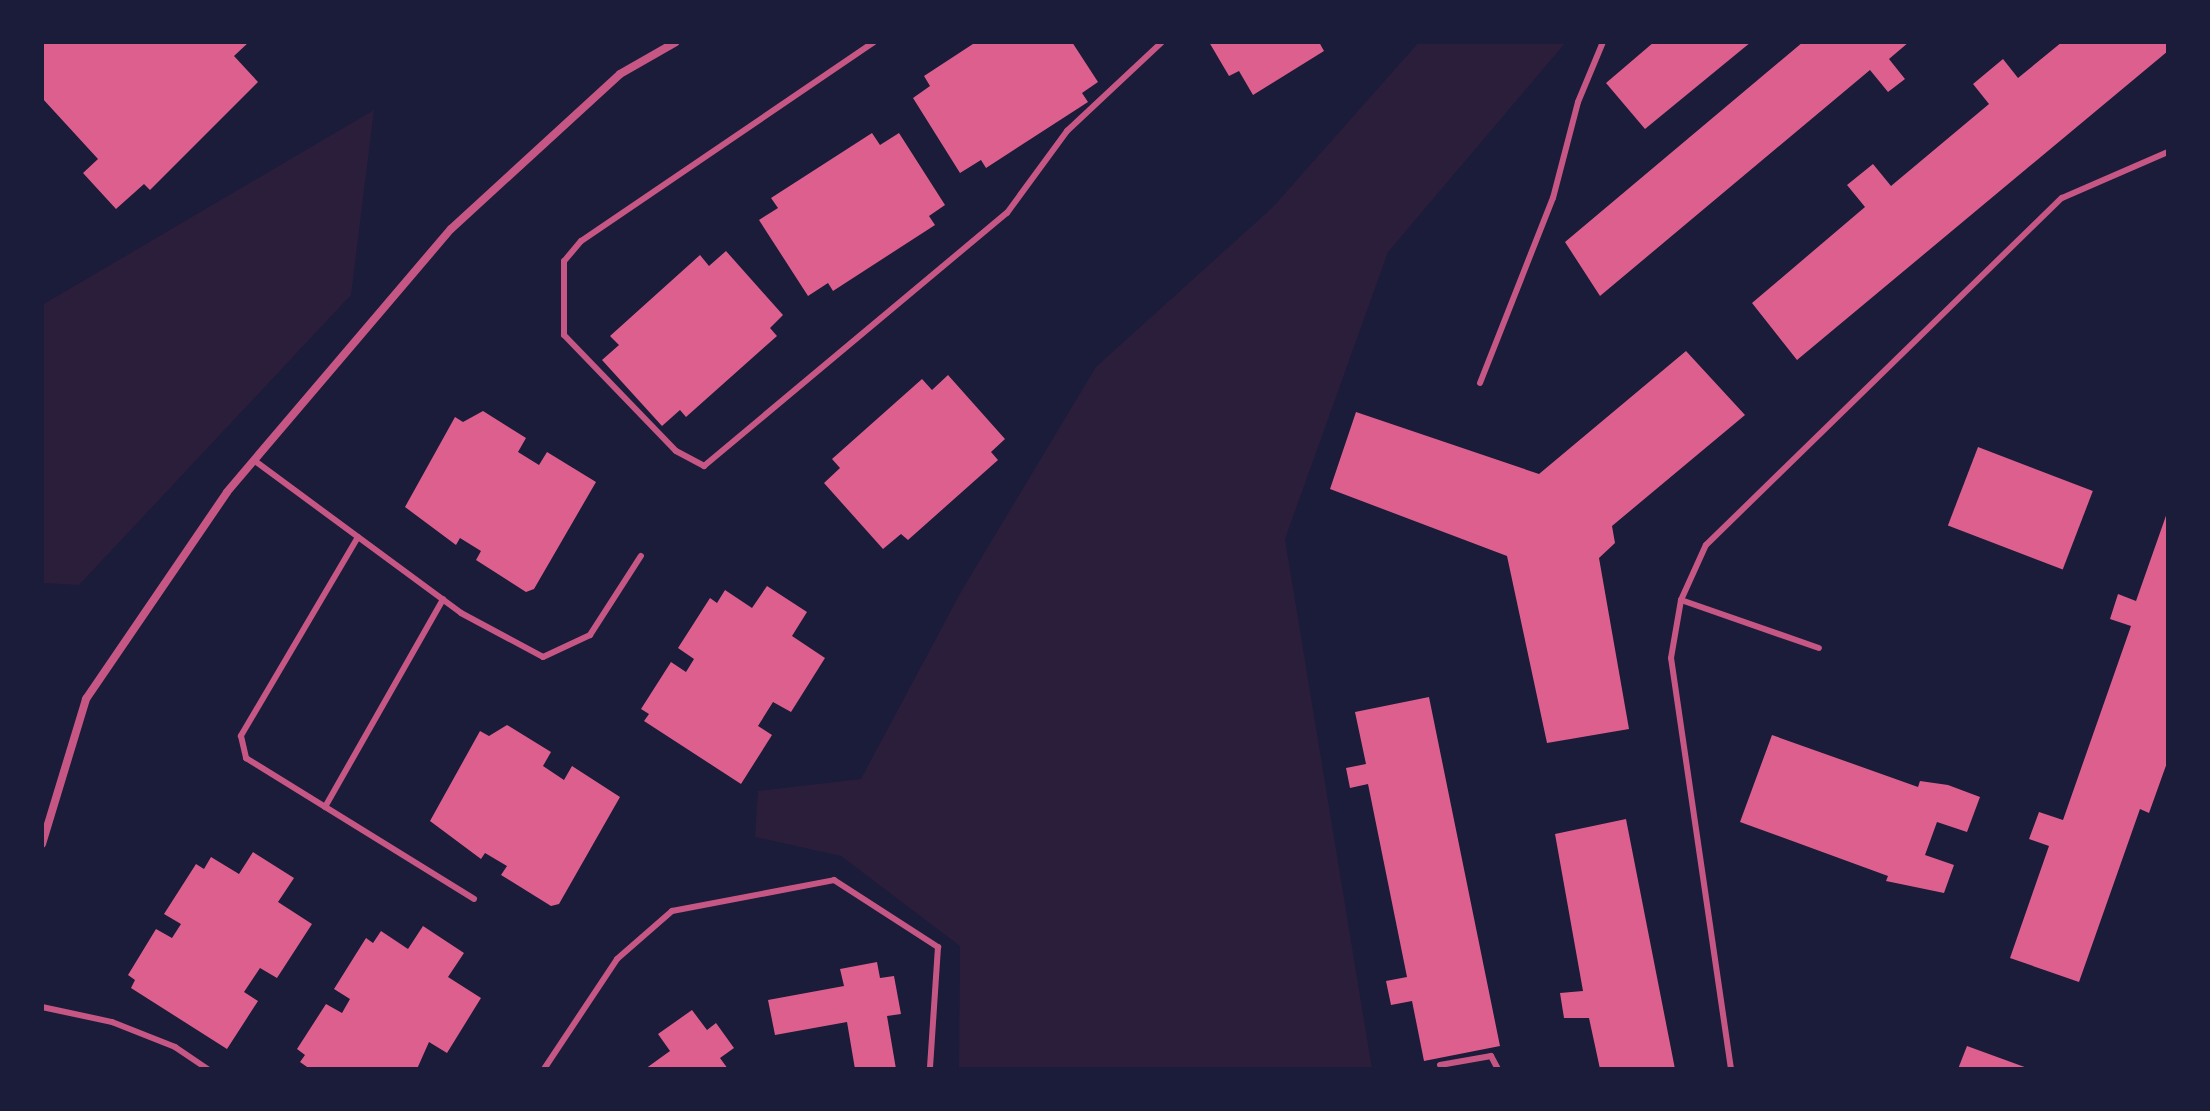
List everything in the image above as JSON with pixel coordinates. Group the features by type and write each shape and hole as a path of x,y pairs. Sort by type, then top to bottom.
{"street":[{"path":"42,844 43,832 86,699 161,581 255,461 451,229 620,74 676,42"}],"lane":[{"path":"874,42 581,241 564,261 559,296 564,335 676,451 704,466 1007,213 1067,131 1162,42"},
{"path":"1480,383 1553,198 1578,102 1603,42"},
{"path":"1731,1069 1671,658 1681,600 1706,545 2062,198 2168,152"},
{"path":"255,461 443,599 543,657 590,635 641,556"},
{"path":"358,537 241,736 246,758 474,899"},
{"path":"325,807 443,599"},
{"path":"1681,600 1819,648"},
{"path":"544,1069 617,959 672,911 834,880 938,947 930,1069"},
{"path":"42,1007 112,1022 175,1047 208,1069"},
{"path":"1440,1065 1491,1056 1498,1069"}],"shaded area":[{"path":"1419,42 1566,42 1388,252 1285,539 1372,1069 959,1069 960,946 841,856 755,837 758,791 861,779 962,590 1096,367 1273,207"},
{"path":"374,110 351,295 79,585 42,583 42,305"}],"building":[{"path":"42,42 249,42 234,56 258,82 150,190 144,184 116,209 83,173 98,159 42,98"},
{"path":"976,42 1072,42 1098,82 1082,93 1088,102 986,168 981,160 960,173 913,98 930,86 924,76"},
{"path":"1209,42 1319,42 1324,51 1253,95 1239,71 1229,76"},
{"path":"1654,42 1751,42 1645,129 1606,83"},
{"path":"1803,42 1909,42 1889,59 1905,79 1888,92 1870,70 1600,296 1565,242"},
{"path":"2062,42 2168,42 2168,51 1797,360 1752,303 1865,207 1847,185 1873,164 1891,186 1989,104 1973,84 2003,59 2018,78"},
{"path":"872,133 880,145 899,133 945,205 929,216 935,225 833,291 828,283 808,296 759,220 778,208 771,198"},
{"path":"726,251 783,315 770,328 777,336 686,417 680,410 662,426 602,360 619,345 610,336 700,255 709,266"},
{"path":"1686,351 1745,415 1612,526 1615,543 1599,558 1629,729 1547,743 1507,556 1330,489 1356,412 1539,474"},
{"path":"948,375 1005,439 991,452 998,460 908,540 901,534 883,549 824,483 840,468 832,459 922,379 932,390"},
{"path":"483,411 526,438 518,452 539,465 547,452 596,482 534,589 526,592 476,560 481,551 460,538 456,545 405,507 455,417 463,422"},
{"path":"1978,447 2093,491 2063,570 1948,525"},
{"path":"2168,510 2168,760 2149,813 2140,809 2079,982 2010,958 2049,846 2029,839 2039,812 2063,820 2131,626 2110,619 2118,594 2136,601"},
{"path":"767,586 807,612 792,636 825,658 791,712 773,702 758,726 772,735 741,784 644,721 649,714 641,709 671,662 686,672 694,659 678,648 710,598 717,603 725,590 752,608"},
{"path":"1429,697 1500,1046 1424,1061 1412,1001 1391,1005 1386,981 1407,977 1368,784 1350,788 1346,768 1366,764 1355,712"},
{"path":"507,725 551,752 543,766 564,780 572,766 620,797 559,904 551,906 501,875 507,866 485,853 481,859 430,821 480,731 489,736"},
{"path":"1772,735 1918,787 1920,781 1948,785 1980,797 1967,832 1937,822 1925,855 1954,865 1944,893 1886,881 1888,876 1740,822"},
{"path":"1626,819 1675,1069 1600,1069 1589,1018 1564,1018 1560,993 1583,991 1555,834"},
{"path":"253,852 294,878 278,902 312,924 277,978 260,968 244,992 258,1001 227,1049 131,988 135,980 128,975 156,929 172,938 181,924 164,914 196,864 204,869 211,857 239,874"},
{"path":"423,926 464,953 448,977 481,998 447,1053 429,1042 417,1069 310,1069 300,1062 305,1055 297,1049 326,1004 342,1013 350,999 334,989 366,938 373,943 381,931 408,949"},
{"path":"877,962 880,978 894,976 901,1014 887,1016 896,1069 855,1069 847,1022 775,1035 768,1000 844,986 840,969"},
{"path":"692,1010 707,1030 716,1023 734,1048 720,1058 728,1069 645,1069 670,1051 658,1034"},
{"path":"1967,1046 2030,1069 1958,1069"}]}
